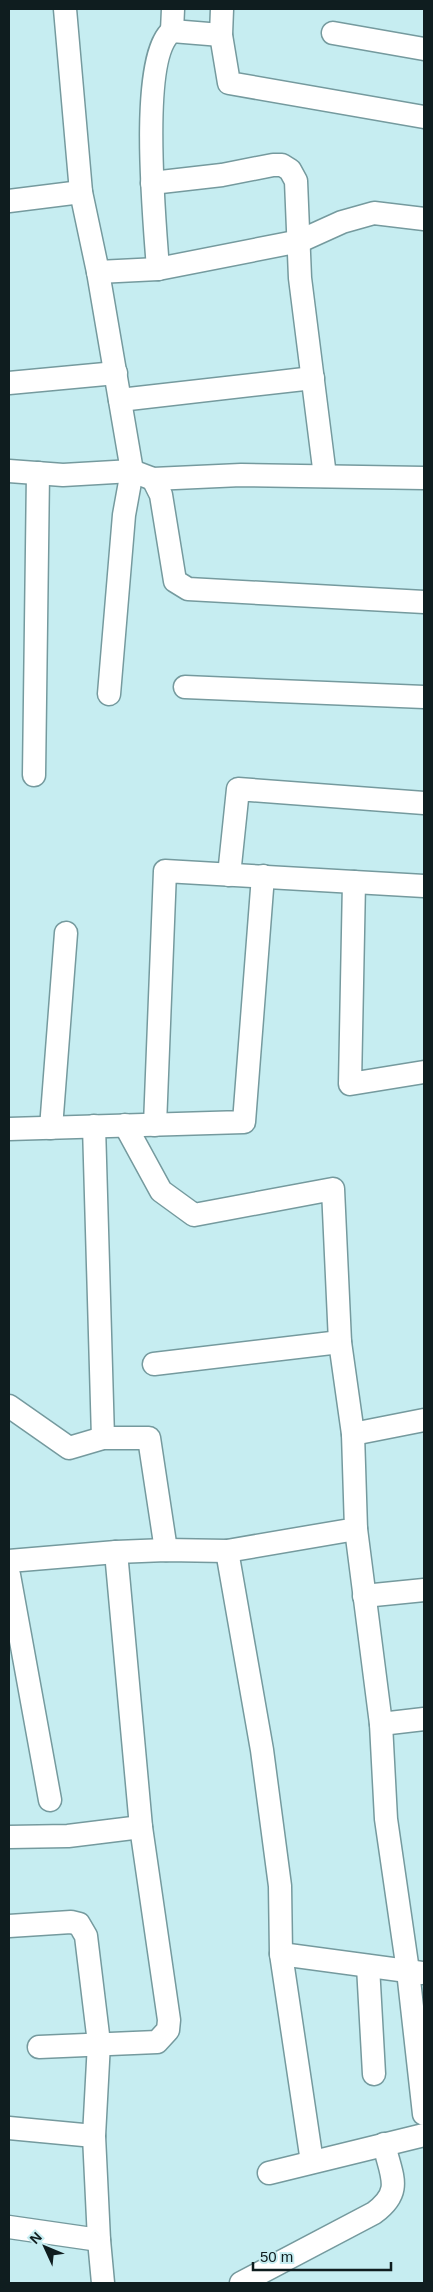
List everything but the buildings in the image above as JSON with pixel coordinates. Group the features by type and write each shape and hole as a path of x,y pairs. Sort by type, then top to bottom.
{"street":[{"path":"65,9 81,192 98,272 132,471 124,515 109,694"},
{"path":"172,31 173,9"},
{"path":"222,9 221,35 229,83 424,117"},
{"path":"158,269 152,184 153,75 159,49 164,37 172,31 221,35"},
{"path":"333,33 424,49"},
{"path":"152,184 282,165 290,170 296,181 300,241 300,278 325,476"},
{"path":"9,201 81,192"},
{"path":"98,272 158,269 300,241 342,222 374,213 424,219"},
{"path":"9,383 116,373"},
{"path":"120,400 313,378"},
{"path":"9,471 63,475 132,471 153,480 241,475 424,478"},
{"path":"34,774 38,473"},
{"path":"153,480 161,495 174,580 188,589 424,602"},
{"path":"185,686 424,698"},
{"path":"229,874 238,790 424,803"},
{"path":"155,1125 165,871 424,886"},
{"path":"9,1129 244,1122 263,876"},
{"path":"354,882 350,1084 424,1072"},
{"path":"51,1128 66,933"},
{"path":"125,1125 161,1191 194,1215 333,1189 340,1342 353,1434 356,1530 381,1724 386,1819 416,1972 424,2114"},
{"path":"94,1126 104,1438"},
{"path":"154,1364 340,1342"},
{"path":"9,1406 69,1448 104,1438 149,1438 166,1550"},
{"path":"353,1434 424,1420"},
{"path":"9,1561 116,1552 166,1550 227,1551 356,1530"},
{"path":"227,1551 263,1760 280,1886 281,1954 312,2162"},
{"path":"39,2048 99,2043 157,2042 168,2030 169,2020 141,1827 116,1552"},
{"path":"9,1575 50,1800"},
{"path":"364,1596 424,1590"},
{"path":"381,1724 424,1719"},
{"path":"9,1836 68,1836 141,1827"},
{"path":"9,1926 71,1922 79,1924 84,1930 99,2043 94,2136 103,2283"},
{"path":"281,1954 416,1972"},
{"path":"368,1966 374,2074"},
{"path":"9,2128 94,2136"},
{"path":"269,2172 424,2135"},
{"path":"241,2283 374,2213 387,2203 392,2195 392,2183 384,2144"},
{"path":"9,2227 99,2240"}]}
